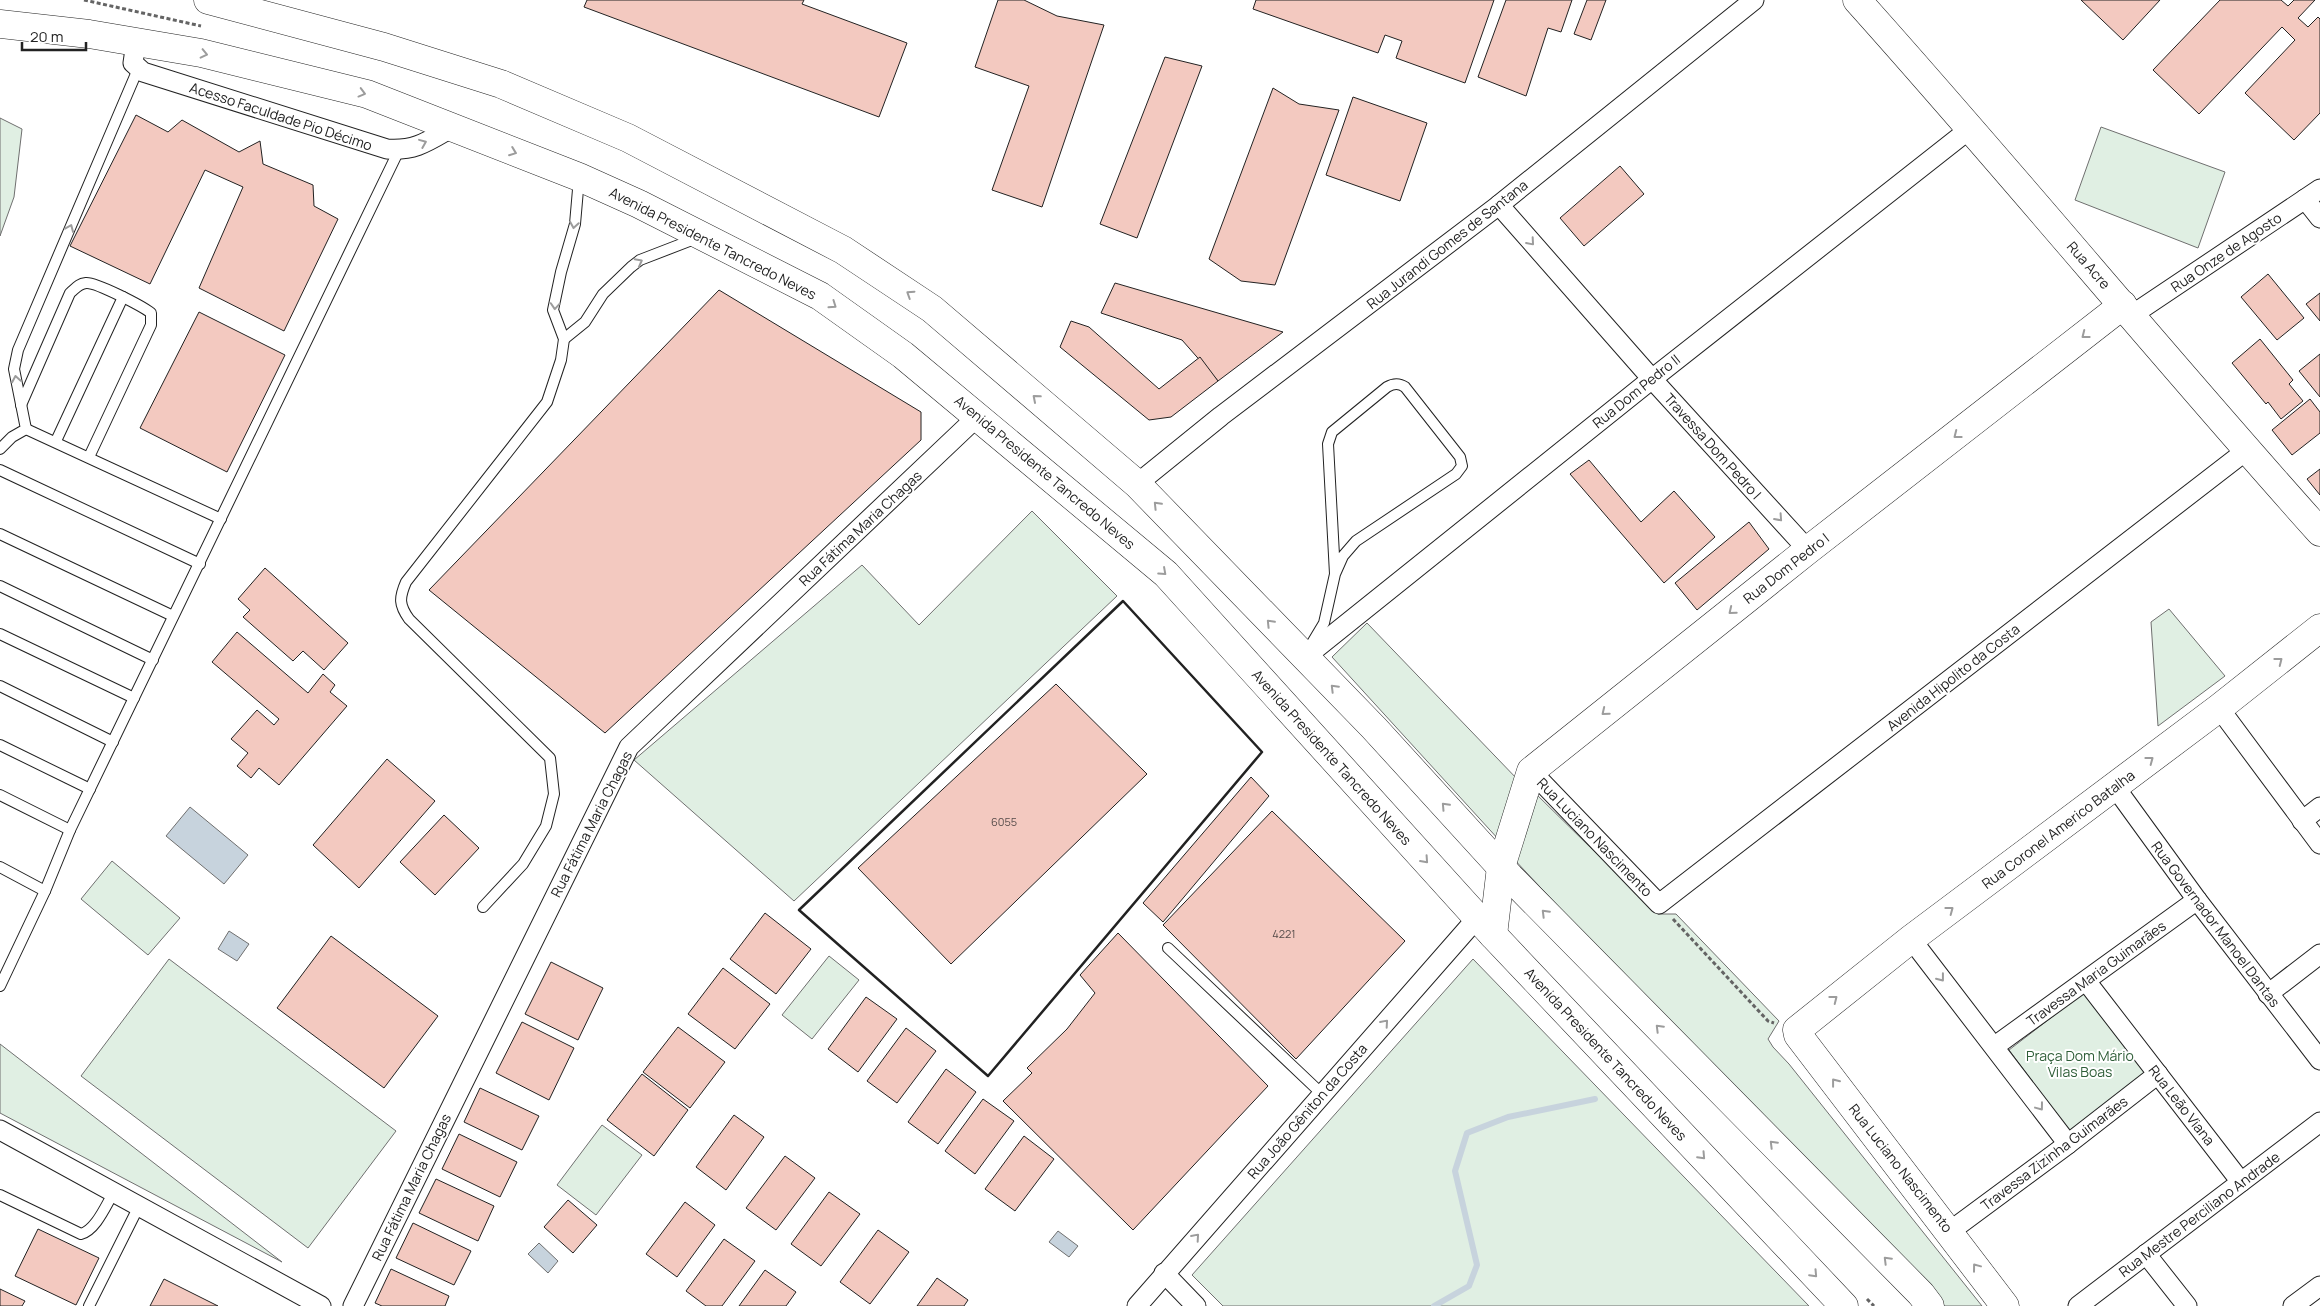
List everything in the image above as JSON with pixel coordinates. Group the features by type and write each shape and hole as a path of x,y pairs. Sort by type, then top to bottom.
{"main road":[{"path":"208,0 384,48 501,84 628,138 843,250 932,309 1136,484 1374,728 1496,861 1922,1294 1930,1306"},
{"name":"Rua Acre","path":"1857,0 1971,128 2246,450 2320,532"},
{"name":"Avenida Presidente Tancredo Neves","path":"0,24 89,34 201,53 367,94 579,177 639,204 700,237 820,296 903,355 1166,574 1485,926 1844,1306"},
{"name":"Rua Dom Pedro I","path":"1531,771 1808,550 2128,310"},
{"name":"Rua Coronel Americo Batalha","path":"1797,1030 1911,939 2219,708 2320,628"},
{"path":"1485,926 1496,861 1531,771"},
{"name":"Rua Luciano Nascimento","path":"1797,1030 1798,1035 2005,1306"}],"street":[{"name":"Rua Jurandi Gomes de Santana","path":"1136,484 1221,416 1499,205 1754,0"},
{"path":"136,42 133,64 138,69"},
{"name":"Acesso Faculdade Pio Décimo","path":"138,69 387,149 405,151 430,141 451,128"},
{"name":"Rua Dom Pedro II","path":"1304,658 1652,379 1971,128"},
{"path":"2312,194 2320,218"},
{"name":"Rua Onze de Agosto","path":"2128,310 2312,194"},
{"name":"Travessa Dom Pedro I","path":"1499,205 1652,379 1808,550"},
{"name":"Rua Fátima Maria Chagas","path":"353,1306 629,747 978,416"},
{"name":"Avenida Hipolito da Costa","path":"1659,904 2246,450"},
{"path":"2219,708 2320,844"},
{"name":"Rua Luciano Nascimento","path":"1531,771 1659,904"},
{"name":"Rua Governador Manoel Dantas","path":"2114,787 2197,900 2320,1060"},
{"path":"2302,821 2320,807"},
{"name":"Travessa Maria Guimarães","path":"1994,1046 2197,900"},
{"name":"Rua João Gêniton da Costa","path":"1137,1306 1322,1094 1485,926"},
{"path":"1911,939 2068,1144"},
{"path":"2268,994 2320,954"},
{"name":"Rua Leão Viana","path":"2086,981 2242,1182"},
{"name":"Travessa Zizinha Guimarães","path":"1949,1232 2068,1144 2158,1074"},
{"name":"Rua Mestre Perciliano Andrade","path":"2078,1306 2320,1122"},
{"path":"0,1130 321,1306"},
{"path":"2146,1254 2187,1306"},
{"path":"1164,1273 1196,1306"},
{"path":"2293,1306 2320,1287"}],"lane":[{"path":"26,429 14,369 18,350 138,69"},
{"path":"0,986 45,891 70,830 399,150"},
{"path":"483,907 523,864 546,826 554,794 550,758 409,619 400,608 400,595 406,582 547,402 561,360 564,339 553,310 561,272 575,224 579,177"},
{"path":"564,339 585,322 603,294 635,263 700,237"},
{"path":"21,406 70,293 79,285 89,282 142,306 151,313 151,325 90,457"},
{"path":"56,441 123,297"},
{"path":"1304,658 1324,623 1335,574 1343,556 1356,541 1456,474 1462,466 1460,457 1405,387 1401,385 1388,386 1332,432 1328,444 1335,574"},
{"path":"26,429 56,441 221,519"},
{"path":"0,449 12,437 26,429"},
{"path":"0,470 200,564"},
{"path":"0,534 173,616"},
{"path":"0,586 153,660"},
{"path":"0,634 134,698"},
{"path":"0,686 113,742"},
{"path":"0,745 90,789"},
{"path":"0,795 70,830"},
{"path":"0,867 45,891"},
{"path":"1168,948 1322,1094"},
{"path":"0,1195 81,1234 87,1232 92,1227 114,1192"},
{"path":"89,1306 139,1206"}],"path":[{"path":"1659,904 1768,1021 1797,1030"}],"green space":[{"path":"0,118 22,129 14,197 0,236"},
{"path":"2101,127 2225,172 2198,248 2075,200"},
{"path":"1032,511 1117,596 794,901 634,760 862,565 919,625"},
{"path":"2169,609 2225,676 2158,726 2151,622"},
{"path":"1367,623 1520,782 1500,841 1332,657"},
{"path":"1531,789 1658,914 1676,914 1779,1021 1768,1039 1773,1047 1789,1064 1982,1306 1932,1306 1511,856"},
{"path":"112,861 180,918 148,955 81,899"},
{"path":"829,956 859,980 812,1039 782,1015"},
{"path":"169,959 396,1131 308,1248 81,1076"},
{"path":"1473,959 1809,1306 1223,1306 1192,1275"},
{"name":"Praça Dom Mário Vilas Boas","path":"2087,990 2152,1076 2073,1136 2009,1050"},
{"path":"0,1044 282,1262 0,1113"},
{"path":"602,1125 642,1155 596,1215 557,1185"}],"shaded area":[{"path":"190,807 248,855 224,884 166,836"},
{"path":"229,931 249,944 237,961 218,949"},
{"path":"1058,1231 1078,1246 1069,1257 1049,1242"},
{"path":"539,1243 558,1261 548,1273 528,1254"}],"building":[{"path":"587,0 804,0 802,4 907,43 879,117 584,7"},
{"path":"998,0 1024,0 1057,16 1104,25 1042,207 992,190 1029,86 975,67"},
{"path":"1256,0 1494,0 1465,83 1396,58 1402,41 1385,35 1378,53 1253,9"},
{"path":"1506,0 1572,0 1561,32 1548,28 1526,96 1478,77"},
{"path":"1587,0 1606,0 1591,40 1574,34"},
{"path":"2081,0 2160,0 2123,40"},
{"path":"2220,0 2281,0 2288,6 2294,0 2315,0 2298,18 2308,27 2318,17 2320,19 2320,113 2294,140 2245,93 2295,40 2282,27 2199,114 2153,70"},
{"path":"1165,57 1202,66 1137,238 1100,224"},
{"path":"1273,88 1299,104 1339,110 1275,285 1241,281 1209,259"},
{"path":"1353,97 1427,123 1400,201 1326,175"},
{"path":"136,115 168,132 182,120 239,152 260,141 263,164 313,185 314,206 338,219 284,331 199,288 243,187 205,170 150,284 70,246"},
{"path":"1620,166 1644,194 1584,246 1560,218"},
{"path":"2268,274 2304,318 2277,340 2241,297"},
{"path":"1115,283 1283,332 1218,381 1182,340 1101,313"},
{"path":"719,290 921,412 921,440 605,733 429,590"},
{"path":"2320,293 2320,321 2306,304"},
{"path":"199,312 285,355 227,472 140,428"},
{"path":"1071,321 1089,327 1159,389 1200,357 1218,381 1171,417 1149,420 1060,347"},
{"path":"2260,339 2293,380 2289,384 2303,401 2281,419 2232,363"},
{"path":"2320,354 2320,397 2299,371"},
{"path":"2310,399 2320,412 2320,433 2292,455 2272,430"},
{"path":"1589,460 1641,522 1674,491 1715,537 1664,583 1570,474"},
{"path":"2320,469 2320,495 2307,479"},
{"path":"1749,522 1769,549 1697,610 1675,583"},
{"path":"265,568 348,643 324,670 303,651 293,661 243,617 250,610 238,599"},
{"path":"237,632 308,693 323,674 335,685 330,692 347,706 279,785 259,768 251,778 237,766 248,753 231,739 257,710 274,725 279,719 212,662"},
{"path":"1056,684 1147,774 951,964 858,868"},
{"path":"387,759 435,801 359,888 313,845"},
{"path":"1251,777 1269,796 1163,922 1143,903"},
{"path":"1272,811 1405,941 1296,1059 1163,925"},
{"path":"444,815 479,848 435,895 400,862"},
{"path":"765,913 811,949 776,994 730,959"},
{"path":"1118,933 1268,1086 1133,1230 1003,1101 1032,1073 1027,1068 1067,1029 1095,993 1080,975"},
{"path":"331,936 438,1016 384,1088 277,1008"},
{"path":"551,962 603,988 578,1040 525,1014"},
{"path":"723,968 770,1004 735,1049 688,1014"},
{"path":"866,997 897,1019 858,1072 828,1049"},
{"path":"522,1022 574,1048 549,1100 496,1073"},
{"path":"678,1027 725,1062 690,1108 643,1072"},
{"path":"906,1028 936,1051 897,1103 867,1081"},
{"path":"946,1069 976,1092 938,1144 908,1122"},
{"path":"642,1074 688,1110 654,1156 607,1120"},
{"path":"480,1088 539,1116 522,1150 464,1122"},
{"path":"983,1099 1014,1121 975,1174 945,1151"},
{"path":"734,1115 764,1137 726,1190 696,1167"},
{"path":"459,1134 517,1162 500,1197 442,1169"},
{"path":"1024,1136 1054,1159 1015,1211 985,1189"},
{"path":"785,1156 815,1178 776,1230 746,1208"},
{"path":"436,1179 494,1206 478,1241 419,1213"},
{"path":"829,1192 860,1214 821,1266 791,1244"},
{"path":"568,1200 597,1225 573,1253 544,1227"},
{"path":"685,1202 715,1225 677,1277 646,1254"},
{"path":"413,1223 471,1251 454,1285 396,1258"},
{"path":"38,1229 99,1258 76,1305 15,1276"},
{"path":"878,1230 909,1252 870,1304 840,1282"},
{"path":"724,1239 755,1261 722,1306 706,1306 686,1291"},
{"path":"391,1269 449,1296 445,1306 382,1306 375,1303"},
{"path":"765,1270 796,1292 786,1306 739,1306"},
{"path":"937,1278 968,1300 964,1306 917,1306"},
{"path":"164,1279 218,1306 150,1306"},
{"path":"0,1289 25,1301 22,1306 0,1306"}],"waterway":[{"path":"1434,1306 1469,1286 1477,1265 1455,1171 1467,1133 1508,1117 1595,1099"}],"wall":[{"path":"1123,601 1262,752 988,1076 799,910 1123,601"}]}
